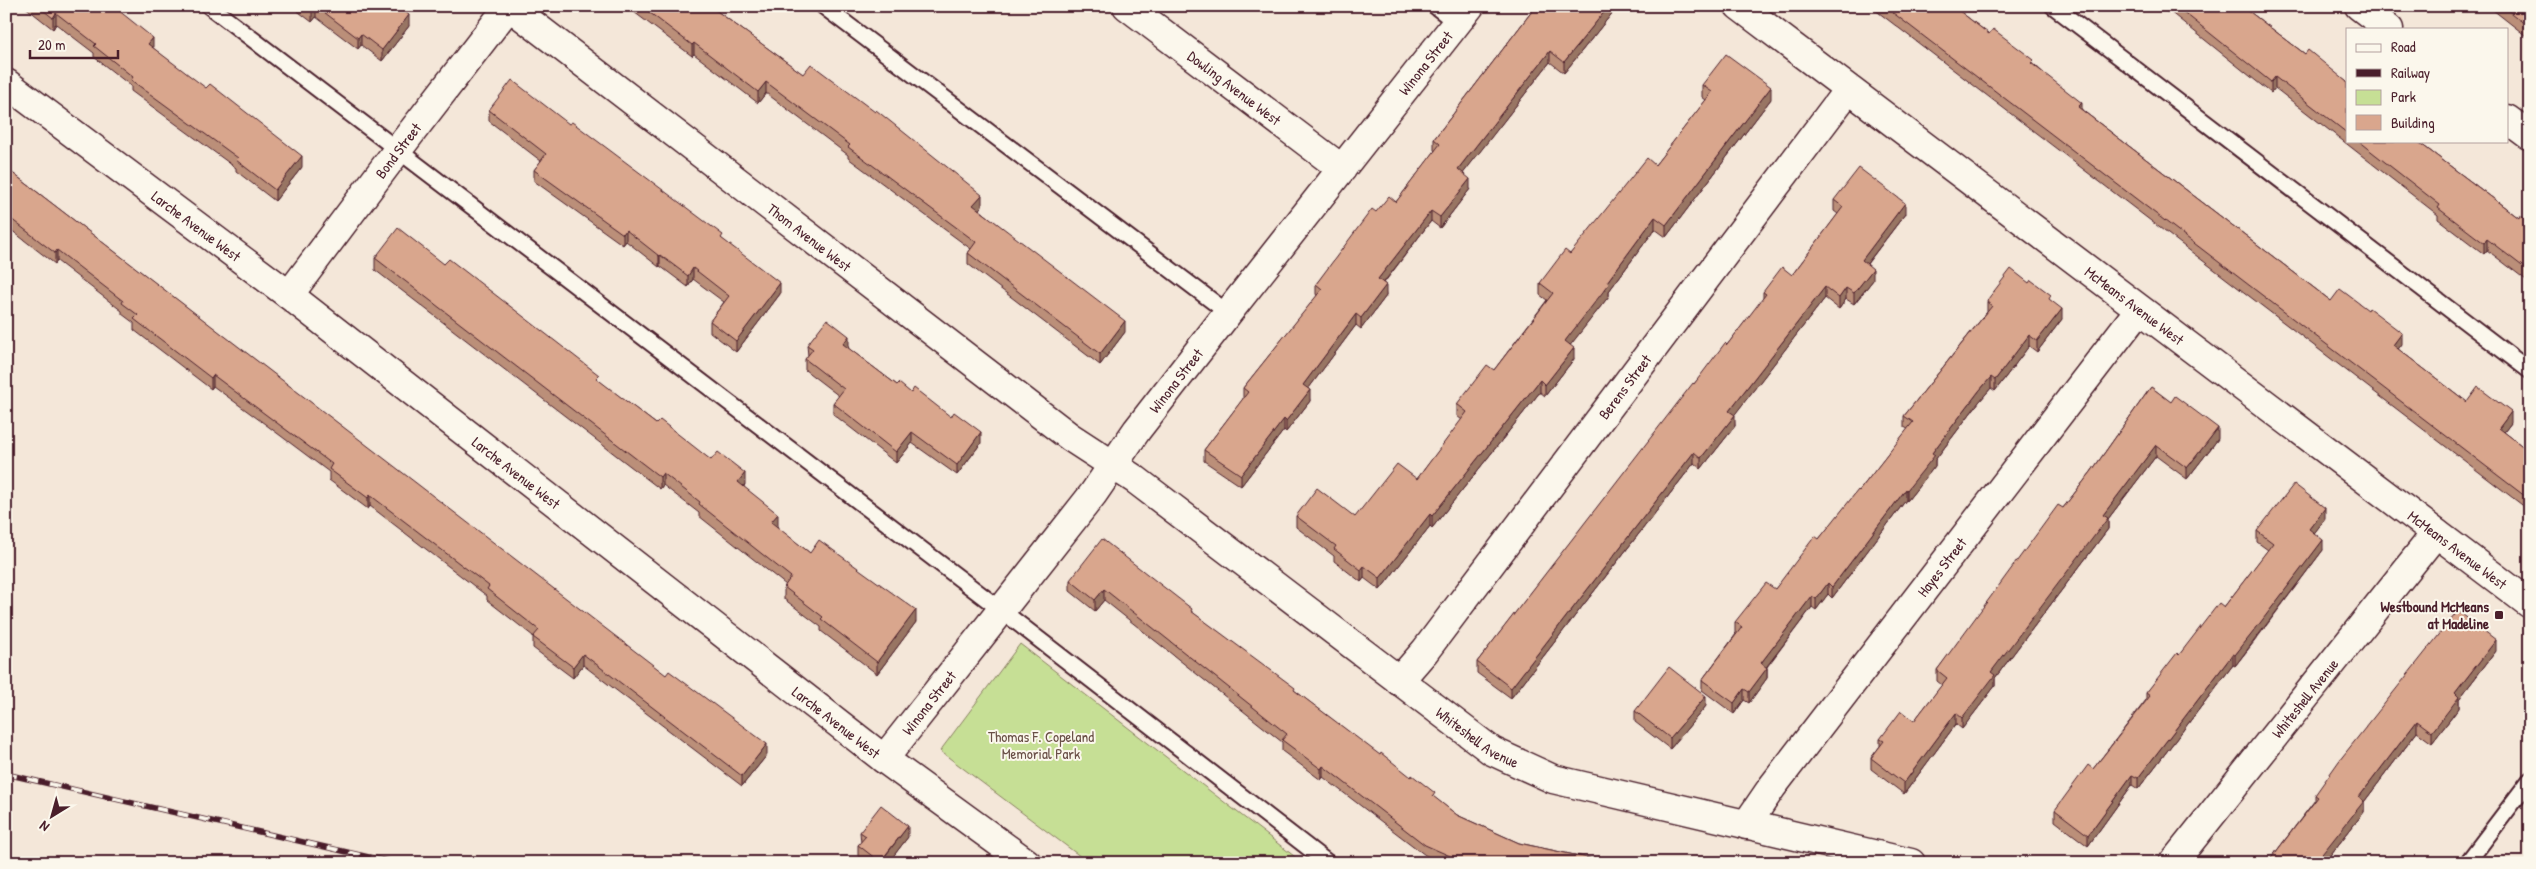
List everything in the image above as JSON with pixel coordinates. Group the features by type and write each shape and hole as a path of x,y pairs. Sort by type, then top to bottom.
{"street":[{"name":"Bond Street","path":"289,295 396,151 509,6"},
{"name":"Thom Avenue West","path":"509,6 1070,437 1113,464"},
{"name":"Dowling Avenue West","path":"1127,6 1342,169"},
{"name":"McMeans Avenue West","path":"1739,6 2530,604"},
{"path":"2359,6 2388,28"},
{"name":"Winona Street","path":"884,759 1001,610 1228,313 1464,15"},
{"name":"Larche Avenue West","path":"6,83 289,295 884,759 1026,863"},
{"name":"Berens Street","path":"1399,681 1425,652 1848,90"},
{"path":"2508,120 2530,136"},
{"name":"Hayes Street","path":"1746,825 1784,772 2139,310"},
{"name":"Whiteshell Avenue","path":"1113,464 1492,752 1553,779 1912,863"},
{"name":"Whiteshell Avenue","path":"2172,863 2436,533"}],"lane":[{"path":"209,6 396,151 1001,610 1328,863"},
{"path":"823,6 1228,313"},
{"path":"1435,6 1464,15"},
{"path":"2052,6 2530,371"},
{"path":"2467,863 2530,780"}],"green space":[{"name":"Thomas F. Copeland Memorial Park","path":"1020,644 1303,863 1089,863 940,751"}],"building":[{"path":"38,6 113,6 153,38 148,44 206,88 210,84 302,156 275,190 236,160 238,158 131,80 133,77 94,46 96,44 56,13 53,18"},
{"path":"305,6 316,6 312,11"},
{"path":"316,6 398,6 409,15 382,50 361,34 358,38"},
{"path":"641,6 710,6 803,74 811,64 875,112 876,110 982,195 973,205 1125,321 1100,354 968,253 976,242 848,147 850,145 766,82 758,92 694,43 692,45"},
{"path":"1536,6 1609,6 1564,62 1550,51 1458,169 1470,179 1440,217 1431,211 1378,279 1386,285 1361,318 1356,314 1303,385 1310,390 1286,421 1284,419 1241,475 1204,450 1248,392 1243,388 1322,289 1316,284 1372,209 1376,212 1389,196 1396,202 1440,144 1434,139"},
{"path":"1884,6 1953,6 1989,34 1993,29 2034,60 2031,63 2082,103 2078,107 2331,301 2340,289 2402,333 2393,345 2467,402 2478,387 2511,412 2499,428 2530,452 2530,500"},
{"path":"2176,6 2242,6 2305,54 2308,50 2346,81 2346,132 2275,77 2271,82"},
{"path":"2502,6 2530,6 2530,28"},
{"path":"1726,54 1771,87 1666,225 1655,217 1607,282 1609,284 1565,341 1574,348 1545,385 1540,380 1380,578 1364,566 1361,570 1334,549 1336,546 1296,516 1317,488 1355,517 1397,464 1417,479 1467,412 1457,404 1487,365 1494,370 1553,293 1540,283 1565,250 1570,254 1647,158 1655,165 1712,92 1702,85"},
{"path":"512,80 569,124 572,122 723,235 721,238 780,283 736,341 710,321 729,296 693,268 688,276 626,230 623,234 534,170 546,154 489,110"},
{"path":"2359,142 2418,142 2519,218 2520,215 2530,223 2530,272 2487,239 2484,243 2438,208 2440,205"},
{"path":"6,168 666,675 669,671 767,744 742,776 583,654 573,667 533,637 539,630 487,589 489,586 370,495 368,498 329,469 332,464 213,375 211,378 134,319 138,315 122,303 123,301 57,250 55,253 6,215"},
{"path":"1859,168 1905,203 1862,260 1873,269 1854,293 1846,288 1839,298 1825,287 1729,411 1735,415 1701,458 1694,452 1511,688 1477,662 1693,383 1725,343 1727,345 1766,294 1763,292 1782,267 1792,275 1843,207 1834,200"},
{"path":"398,228 444,264 449,259 599,375 596,378 656,424 660,420 711,460 718,452 745,473 738,482 778,514 771,522 810,553 819,540 916,610 877,662 821,619 823,617 784,587 791,577 699,504 700,502 663,473 660,477 375,258"},
{"path":"2011,269 2029,283 2031,280 2051,295 2049,299 2062,309 2037,341 2029,335 1995,380 1991,377 1979,391 1932,453 1935,455 1906,489 1832,587 1828,583 1816,599 1812,596 1761,663 1767,668 1749,692 1744,689 1734,703 1702,680 1742,627 1735,622 1766,583 1775,589 1815,536 1819,539 1913,422 1904,416 1992,306 1987,302 1988,299"},
{"path":"827,319 849,336 843,344 897,385 899,383 911,393 914,388 951,417 954,412 981,432 957,465 912,432 896,452 833,403 844,389 805,359 813,349 807,345"},
{"path":"2151,387 2171,402 2175,396 2218,428 2187,468 2156,445 2103,515 2108,518 1991,672 1995,675 1962,718 1956,713 1904,783 1871,758 1884,741 1880,739 1901,711 1914,721 1947,678 1937,670 2058,505 2063,508 2091,472"},
{"path":"2294,484 2325,508 2309,529 2323,540 2138,778 2132,775 2088,835 2055,810 2088,765 2093,769 2150,696 2146,693 2177,653 2179,655 2219,603 2224,607 2273,543 2257,531"},
{"path":"1102,539 1192,609 1191,611 1295,688 1294,690 1380,755 1381,753 1411,777 1412,775 1435,793 1433,796 1457,815 1519,843 1593,859 1593,857 1622,863 1466,863 1425,845 1323,766 1321,769 1282,740 1287,734 1104,589 1095,600 1070,580"},
{"path":"2458,611 2496,640 2455,693 2459,697 2432,732 2417,721 2359,797 2364,801 2315,863 2272,863 2269,861 2318,797 2315,795 2339,761"},
{"path":"1669,667 1706,696 1670,738 1635,711"},
{"path":"881,805 908,826 880,862 858,845 866,836 860,832"}],"railway":[{"path":"6,774 395,863"}],"place":[{"name":"Westbound McMeans at Madeline","path":"2499,615"}]}
